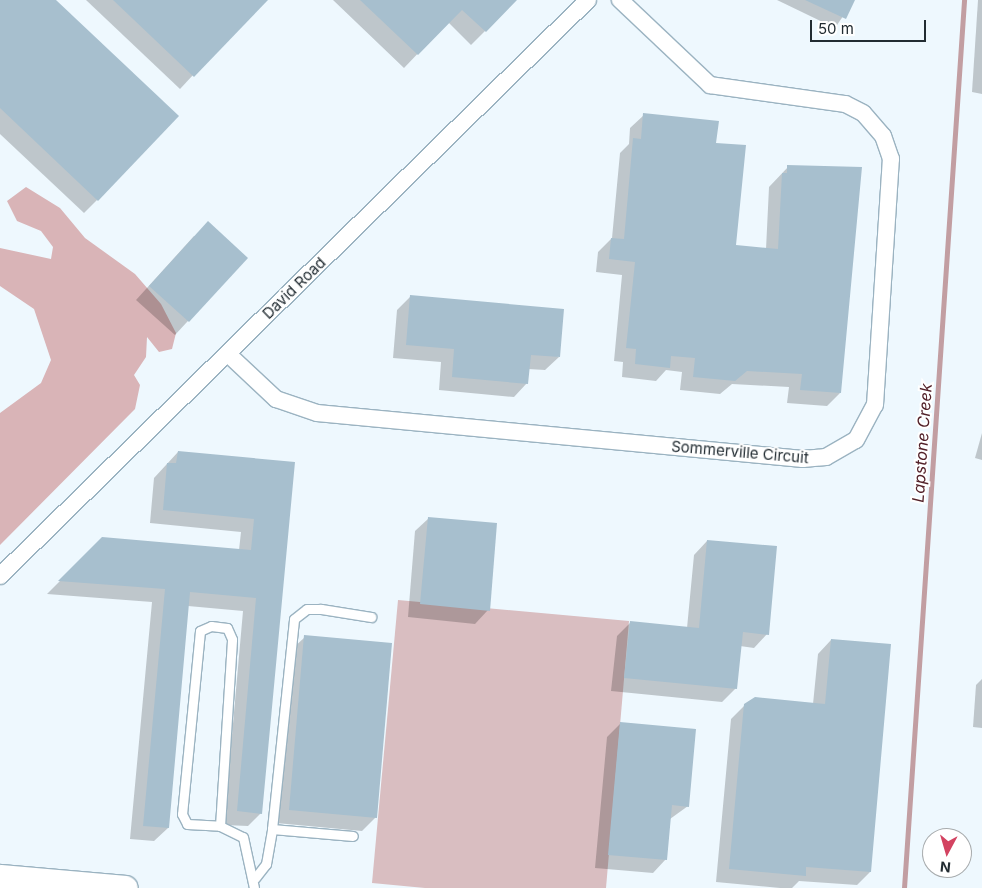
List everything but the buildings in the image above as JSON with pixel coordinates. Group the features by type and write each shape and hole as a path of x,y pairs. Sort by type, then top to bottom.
{"main road":[{"path":"0,877 126,888"}],"street":[{"name":"David Road","path":"0,576 588,0"},
{"name":"Sommerville Circuit","path":"228,354 276,399 317,413 803,459 826,457 856,440 875,405 891,159 883,136 863,112 845,104 710,85 620,0"}],"lane":[{"path":"255,883 266,864 272,829 294,619 314,609 371,617"},
{"path":"220,826 232,639 226,628 211,626 200,631 182,814 187,824 220,826 243,837 255,883"},
{"path":"272,829 353,836"}],"shaded area":[{"path":"26,187 60,208 85,238 135,274 161,304 176,333 172,349 159,352 147,337 146,357 134,375 140,385 135,409 0,545 0,413 41,383 51,360 34,309 0,286 0,248 51,259 53,247 41,231 17,221 7,201"},
{"path":"398,600 629,621 606,888 425,888 372,883"}],"waterway":[{"name":"Lapstone Creek","path":"904,888 964,0"}]}
